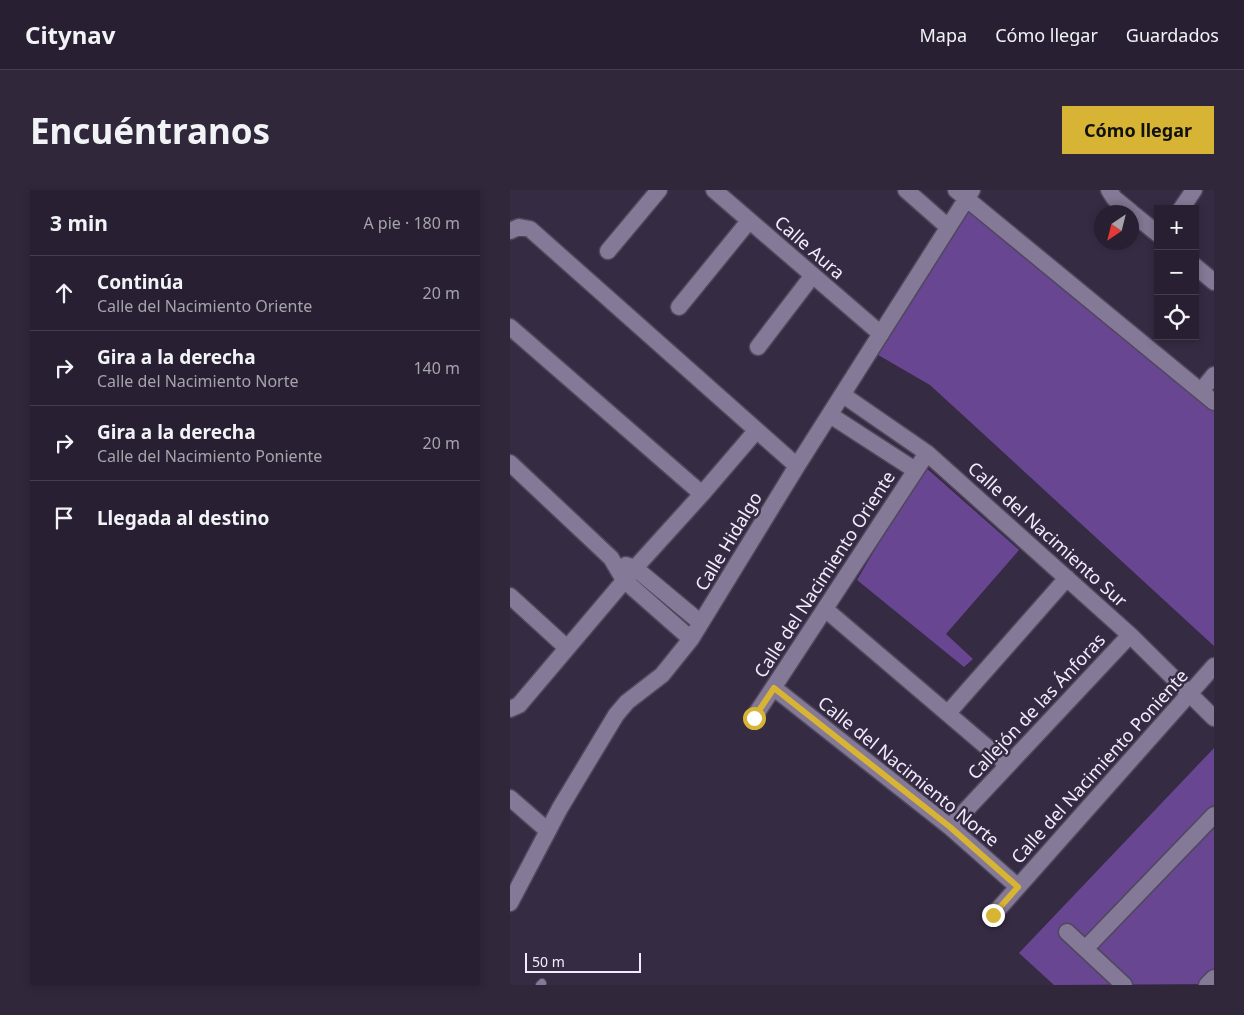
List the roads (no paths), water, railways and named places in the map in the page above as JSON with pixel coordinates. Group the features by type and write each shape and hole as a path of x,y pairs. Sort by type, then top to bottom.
{"street":[{"path":"608,252 659,190"},
{"name":"Calle Aura","path":"714,190 881,334"},
{"path":"906,190 948,227"},
{"path":"1109,190 1122,205"},
{"path":"1184,205 1194,190"},
{"path":"965,193 1214,402"},
{"name":"Calle Hidalgo","path":"510,903 560,808 616,715 627,702 662,675 691,639 797,466 948,227 965,193"},
{"path":"1139,219 1154,231"},
{"path":"678,307 749,220"},
{"path":"510,231 519,227 530,229 797,466"},
{"path":"1199,269 1214,282"},
{"path":"758,347 813,275"},
{"path":"510,327 702,494"},
{"path":"1201,391 1214,375"},
{"name":"Calle del Nacimiento Sur","path":"843,395 927,453 1130,635 1214,718"},
{"path":"830,415 915,470"},
{"path":"510,709 519,705 629,574 756,431"},
{"name":"Calle del Nacimiento Oriente","path":"754,718 927,453"},
{"path":"510,463 629,574 691,639"},
{"path":"629,574 701,623"},
{"path":"948,713 1067,578"},
{"path":"510,596 567,648"},
{"path":"825,609 1008,765"},
{"name":"Callejón de las Ánforas","path":"950,827 1130,635"},
{"name":"Calle del Nacimiento Poniente","path":"993,915 1214,666"},
{"name":"Calle del Nacimiento Norte","path":"774,688 950,827 1018,887"},
{"path":"510,798 548,831"},
{"path":"1086,948 1211,824"},
{"path":"1067,932 1124,985"},
{"path":"1207,985 1214,978"}]}
